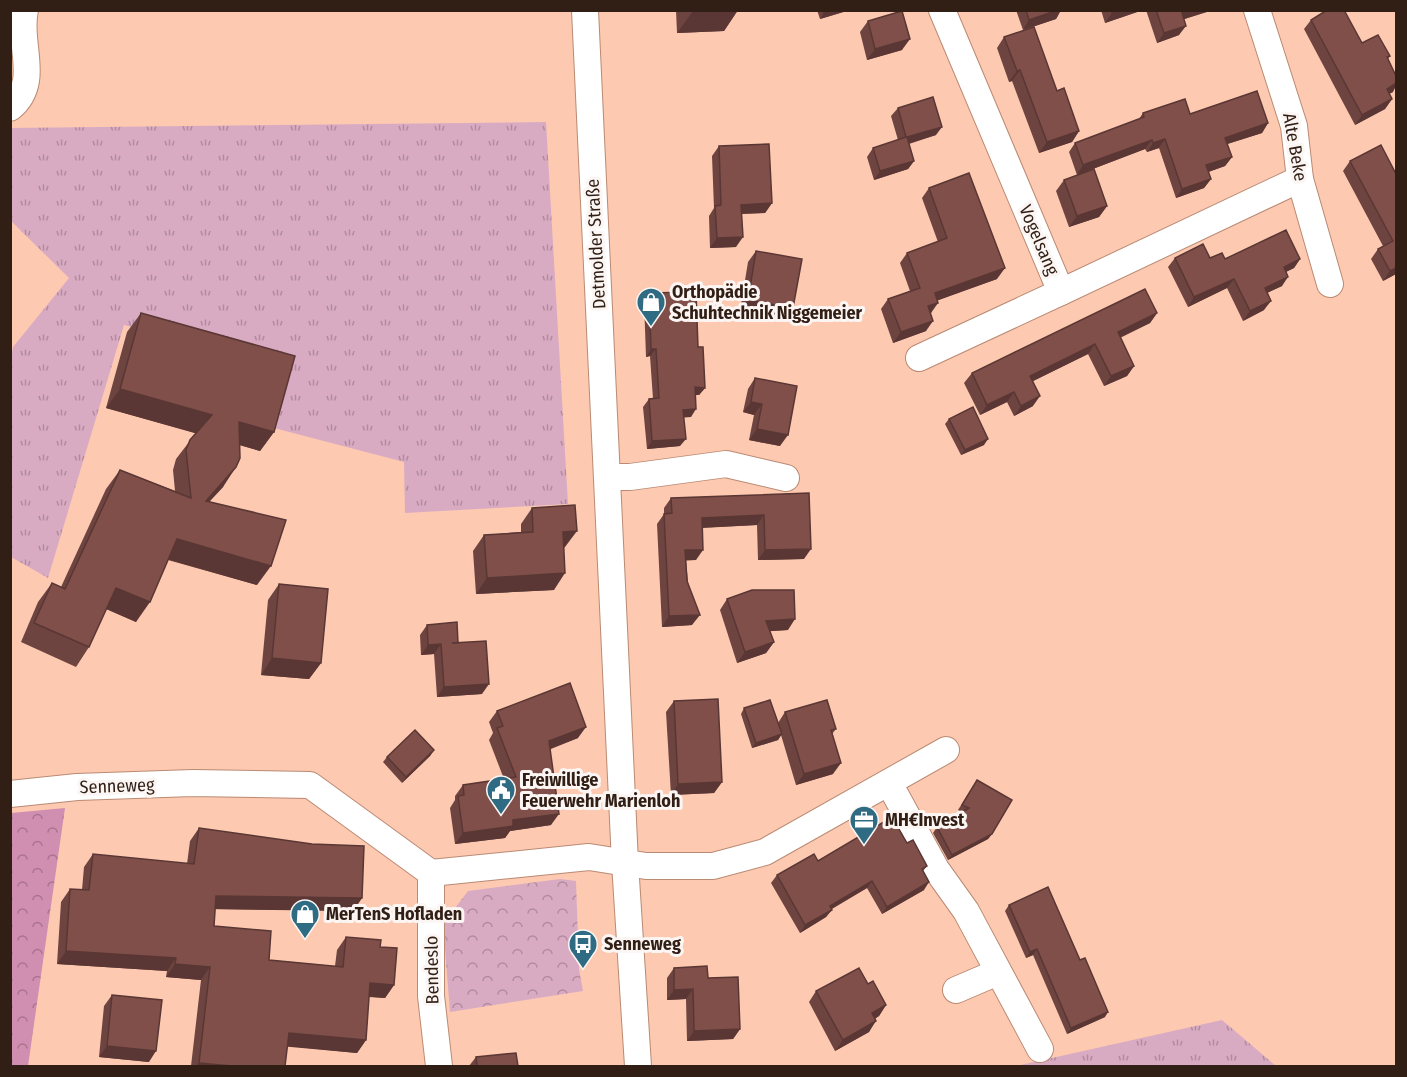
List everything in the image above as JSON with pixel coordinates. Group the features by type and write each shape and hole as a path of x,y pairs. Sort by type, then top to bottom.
{"street":[{"path":"10,108 23,96 28,70 24,10"},
{"name":"Detmolder Straße","path":"585,10 625,863 638,1066"},
{"name":"Vogelsang","path":"942,10 1061,292 1300,179"},
{"name":"Alte Beke","path":"1257,10 1294,126 1300,179 1330,284"},
{"path":"920,358 1061,292"},
{"path":"608,477 630,477 726,464 786,478"},
{"path":"430,873 589,857 646,866 712,866 765,852 946,750"},
{"path":"889,783 936,868 966,911 1040,1049"},
{"name":"Senneweg","path":"10,794 77,787 170,784 310,785 430,873"},
{"name":"Bendeslo","path":"430,873 431,996 439,1066"},
{"path":"956,990 998,972"}],"green space":[{"path":"546,122 568,504 405,513 404,462 274,428 288,372 124,325 48,578 11,557 11,359 13,347 69,278 11,221 10,128"},
{"path":"65,808 28,1066 11,1066 11,813"},
{"path":"560,879 576,881 579,969 583,991 450,1012 443,924 468,891"},
{"path":"1222,1020 1276,1066 1016,1066"}],"building":[{"path":"1026,10 1058,10 1029,20"},
{"path":"1156,10 1188,10 1182,13 1186,26 1164,33"},
{"path":"1327,10 1344,10 1362,43 1378,35 1390,56 1387,57 1396,76 1396,83 1387,89 1392,99 1362,115 1311,20"},
{"path":"902,11 910,39 875,49 868,21"},
{"path":"1034,27 1057,91 1064,88 1079,131 1047,142 1020,70 1017,71 1004,37"},
{"path":"1257,91 1268,123 1225,138 1232,157 1206,165 1211,179 1182,189 1165,139 1153,143 1152,140 1083,165 1075,143 1144,117 1143,113 1185,99 1190,114"},
{"path":"933,97 942,127 907,137 914,161 880,171 873,148 906,137 898,108"},
{"path":"769,144 772,203 741,205 743,237 717,238 715,206 721,205 719,146"},
{"path":"1381,145 1396,174 1396,268 1390,271 1378,249 1393,241 1350,161"},
{"path":"1094,169 1107,206 1077,216 1064,180"},
{"path":"969,173 1005,268 935,293 938,303 928,306 933,321 901,332 888,299 920,288 907,253 947,238 929,188"},
{"path":"1286,230 1300,259 1284,267 1288,277 1265,288 1271,301 1250,311 1234,279 1194,297 1175,258 1203,244 1210,258 1222,253 1225,259"},
{"path":"756,251 802,259 793,308 748,300"},
{"path":"1145,289 1157,313 1118,332 1134,366 1111,376 1095,344 1030,376 1040,396 1021,406 1014,392 987,405 972,373"},
{"path":"696,292 698,347 703,347 705,388 695,387 696,409 683,410 686,439 652,441 649,399 659,398 656,349 651,349 649,293"},
{"path":"141,313 295,356 274,432 239,422 240,458 236,467 206,501 286,520 271,566 177,539 150,602 116,588 89,647 34,623 52,583 65,589 120,470 191,498 186,450 190,440 212,415 120,389"},
{"path":"755,378 797,386 788,435 757,429 762,404 751,402"},
{"path":"973,407 988,439 965,450 949,419"},
{"path":"809,493 811,549 765,550 764,515 702,518 703,550 685,550 687,581 700,615 669,616 664,514 672,513 671,498"},
{"path":"575,505 577,531 563,532 565,573 487,578 484,535 533,532 532,508"},
{"path":"279,584 328,589 321,663 272,658"},
{"path":"752,590 794,590 795,619 766,621 774,642 745,652 727,599"},
{"path":"457,622 458,643 486,641 489,684 444,687 441,644 428,645 427,625"},
{"path":"570,683 586,727 549,741 559,814 513,820 513,826 463,833 458,796 464,795 463,785 516,777 497,728 503,726 497,711"},
{"path":"718,699 722,782 678,784 674,701"},
{"path":"770,700 782,734 756,743 744,708"},
{"path":"827,700 836,729 831,730 841,763 804,774 785,712"},
{"path":"415,730 434,750 406,777 387,757"},
{"path":"977,780 1012,800 992,834 952,855 937,827 969,808 962,805"},
{"path":"892,817 907,843 913,840 927,866 922,869 929,882 887,907 872,881 830,906 832,910 805,925 777,875 814,854 818,861"},
{"path":"199,828 312,844 364,846 362,898 216,896 214,926 271,931 269,960 343,967 346,937 381,940 380,947 397,948 394,985 370,983 366,1040 289,1033 285,1066 232,1066 199,1063 210,967 175,964 176,958 66,951 70,889 89,890 93,854 194,864"},
{"path":"1048,887 1080,960 1085,958 1108,1012 1071,1028 1037,949 1030,952 1009,905"},
{"path":"707,966 708,978 738,977 740,1029 694,1031 693,989 674,990 674,968"},
{"path":"859,968 868,984 873,981 886,1005 872,1013 876,1021 843,1040 816,991"},
{"path":"112,995 162,1000 156,1051 107,1046"},
{"path":"516,1053 518,1066 477,1066 476,1057"}],"place":[{"name":"Orthopädie Schuhtechnik Niggemeier","path":"651,328"},
{"name":"Freiwillige Feuerwehr Marienloh","path":"501,816"},
{"name":"MH€Invest","path":"864,846"},
{"name":"MerTenS Hofladen","path":"305,940"},
{"name":"Senneweg","path":"583,970"}]}
